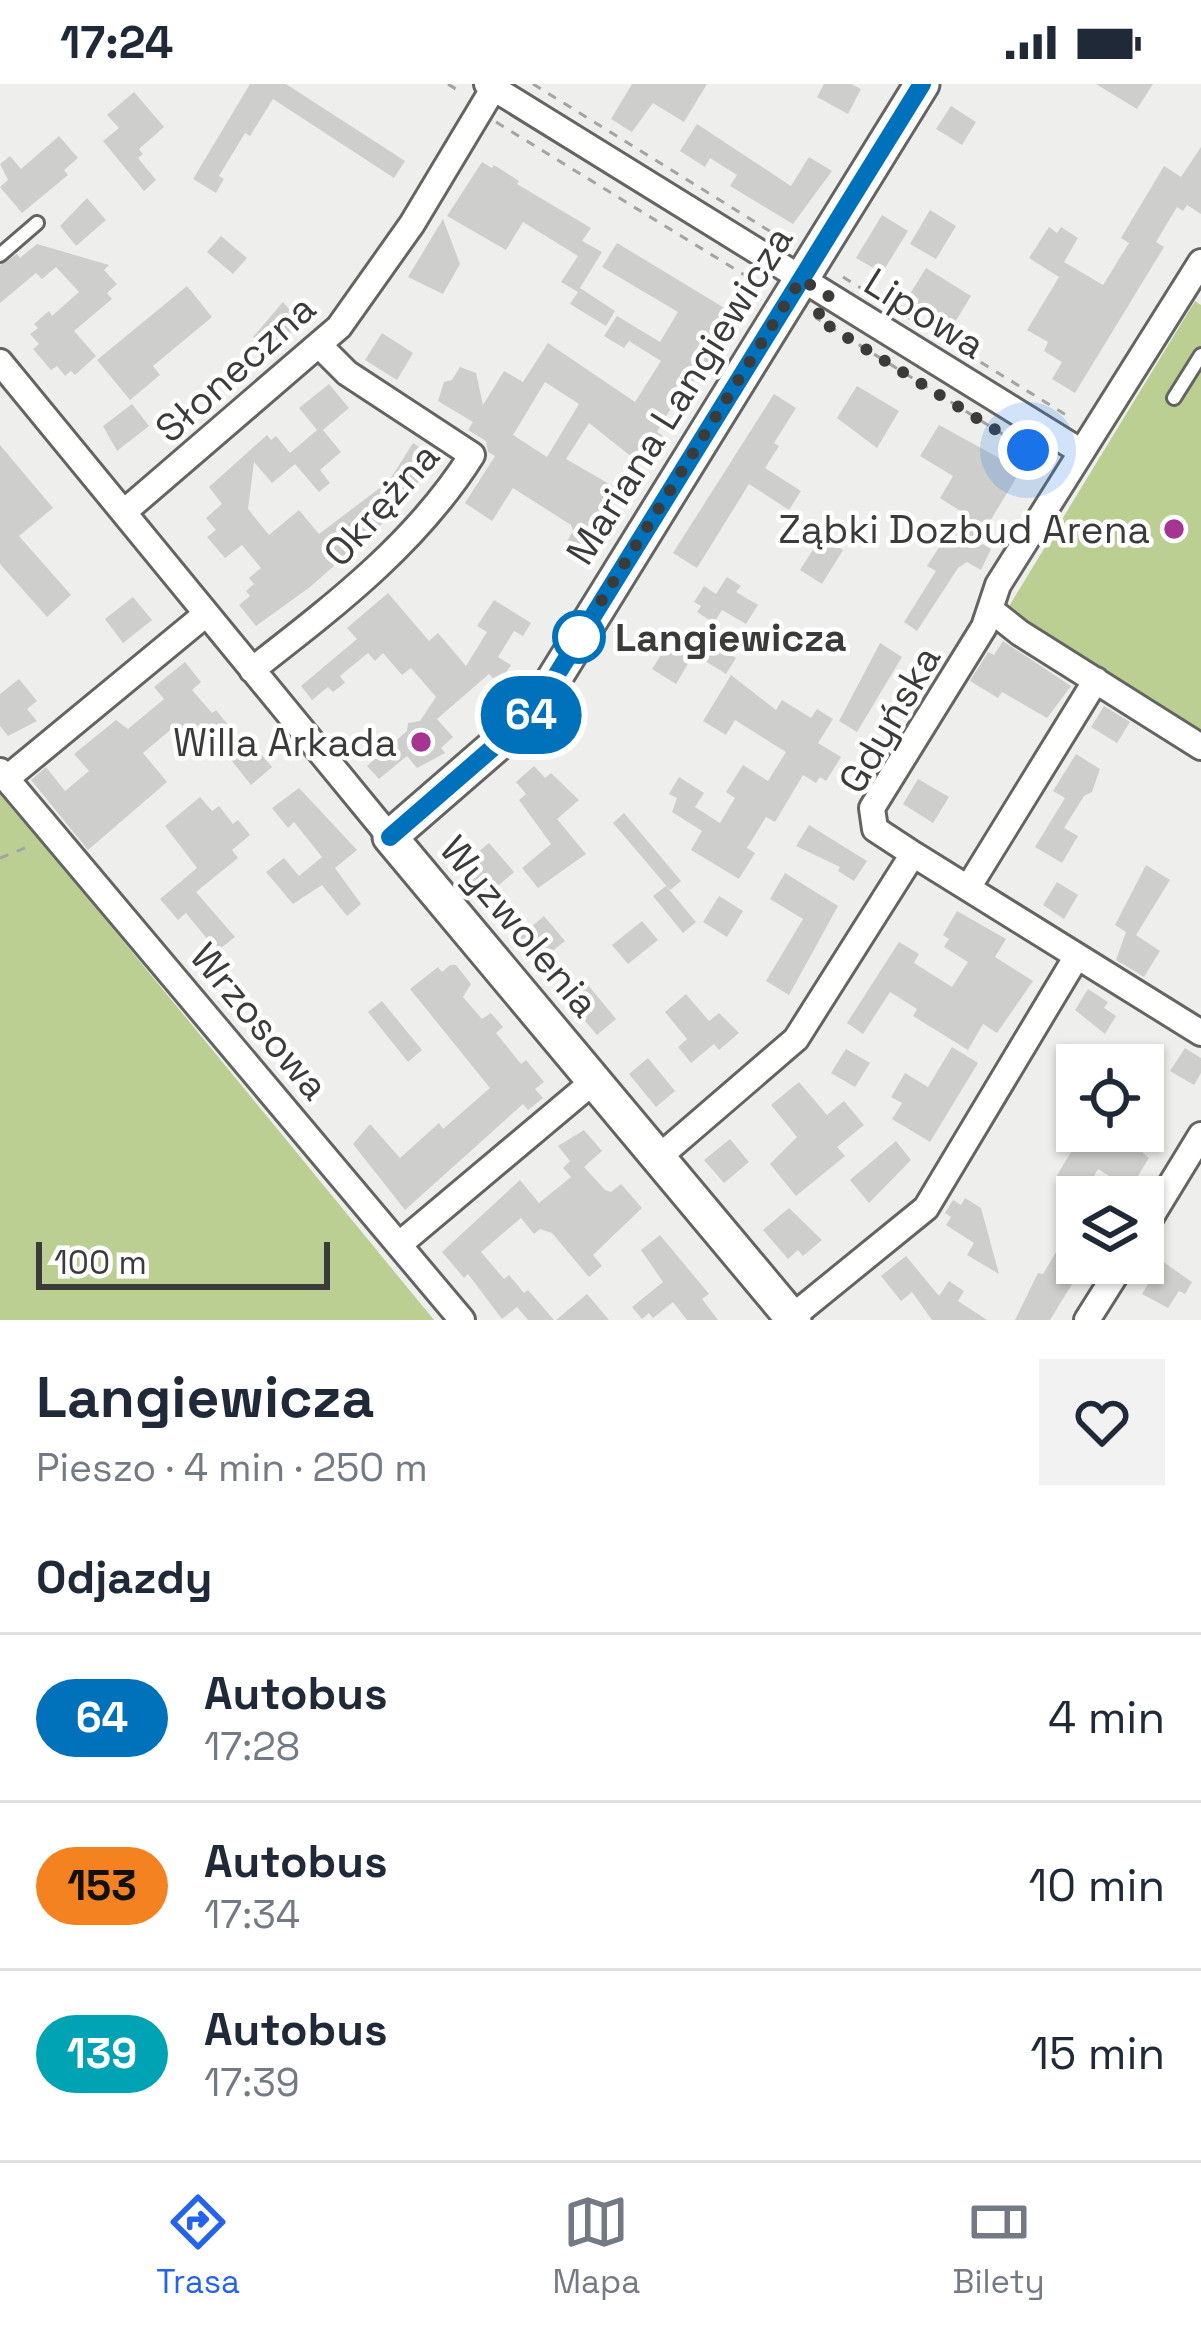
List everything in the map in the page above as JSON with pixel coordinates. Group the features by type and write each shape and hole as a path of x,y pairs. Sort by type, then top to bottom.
{"street":[{"name":"Mariana Langiewicza","path":"390,837 533,713 787,286 922,84"},
{"name":"Lipowa","path":"492,85 787,286 830,297 1080,451"},
{"name":"Słoneczna","path":"124,512 321,347 357,305 399,243 492,85"},
{"name":"Gdyńska","path":"913,854 874,829 872,808 991,610 998,584 1199,271"},
{"name":"Okrężna","path":"252,670 381,566 403,537 444,500 472,455 347,373 321,347"},
{"name":"Wyzwolenia","path":"0,362 793,1318"},
{"path":"991,610 1201,746"},
{"path":"3,775 206,614"},
{"path":"968,888 1096,680"},
{"name":"Wrzosowa","path":"3,775 462,1320"},
{"path":"659,1157 796,1039 913,854 1201,1033"},
{"path":"793,1318 926,1208 1077,956"},
{"path":"401,1243 595,1080"},
{"path":"1164,1197 1201,1136"},
{"path":"1172,1184 1201,1183"},
{"path":"1088,1320 1110,1284"}],"lane":[{"path":"0,255 37,223"},
{"path":"1174,398 1201,355"}],"path":[{"path":"533,84 784,240"},
{"path":"490,119 787,286"},
{"path":"830,297 816,318 1056,468"},
{"path":"0,858 53,834"}],"green space":[{"path":"1195,301 1201,305 1201,741 1022,629 1008,608"},
{"path":"0,791 434,1320 0,1320"}],"building":[{"path":"250,84 286,84 405,161 394,178 273,99 250,136 245,133 219,176 224,179 216,193 193,179"},
{"path":"632,84 707,84 684,122 653,103 632,132 611,119"},
{"path":"824,84 851,84 861,89 848,114 817,97"},
{"path":"1096,84 1153,84 1137,109"},
{"path":"134,92 164,127 139,149 143,154 138,158 156,180 144,191 103,141 119,128 107,115"},
{"path":"951,106 976,122 962,145 936,129"},
{"path":"697,124 791,186 809,157 832,171 793,224 730,186 737,175 710,158 705,167 680,151"},
{"path":"59,136 78,158 64,170 68,175 22,213 0,187 8,180 0,164 10,156 21,169"},
{"path":"1201,147 1201,214 1187,205 1183,211 1177,207 1156,242 1164,247 1075,393 1052,379 1062,362 1044,351 1048,342 1027,330 1059,277 1029,258 1049,227 1057,233 1061,227 1078,238 1064,262 1103,285 1129,243 1121,238 1164,166 1181,177"},
{"path":"482,162 494,165 591,228 582,241 602,252 580,288 615,311 606,326 570,304 578,292 561,282 578,256 523,222 506,250 447,216"},
{"path":"87,198 106,220 76,246 60,226"},
{"path":"930,210 956,226 936,259 910,244"},
{"path":"882,215 908,231 882,273 856,258"},
{"path":"443,219 460,264 443,294 408,277"},
{"path":"221,236 247,258 233,274 207,252"},
{"path":"617,243 731,312 714,340 726,347 708,378 699,372 678,406 674,403 657,432 663,436 652,456 640,447 633,458 589,423 566,459 618,489 593,528 605,536 589,562 563,548 573,531 571,525 513,488 492,521 465,503 495,456 488,452 486,441 468,430 473,422 438,401 444,382 452,380 460,367 476,373 483,405 504,371 523,382 548,343 635,402 661,361 629,341 624,348 604,336 617,316 660,342 678,312 602,267","holes":["545,382 579,404 547,457 513,435"]},
{"path":"37,244 109,265 104,270 117,284 107,293 112,299 74,331 96,356 75,375 71,371 65,376 57,366 51,370 33,349 39,344 30,334 49,311 52,316 79,292 56,267 42,279 36,273 0,303 0,265 17,254 20,258"},
{"path":"926,268 971,296 955,322 949,318 946,323 916,304 919,299 910,294"},
{"path":"187,286 212,317 153,366 160,375 130,400 97,360"},
{"path":"283,302 300,322 272,353 253,337"},
{"path":"382,333 413,353 397,380 365,360"},
{"path":"329,384 349,408 323,430 341,452 320,470 330,483 319,492 295,464 272,483 254,462 248,509 269,535 299,510 319,534 389,481 413,443 435,457 402,506 310,587 256,626 239,605 250,596 246,591 254,584 249,578 261,568 242,545 225,558 207,537 216,530 206,518 222,504 209,487 267,435 271,440 276,436 290,453 317,430 299,408"},
{"path":"857,386 899,411 877,448 837,418"},
{"path":"774,394 796,408 765,468 801,491 789,510 749,484 697,568 673,553"},
{"path":"132,404 149,426 117,451 103,426"},
{"path":"939,425 1021,470 978,541 991,549 981,570 967,562 958,568 917,631 904,622 936,571 927,566 962,512 940,498 953,476 920,456"},
{"path":"0,445 53,508 19,536 71,595 47,617 0,564"},
{"path":"821,537 843,550 822,584 800,570"},
{"path":"727,577 741,586 736,592 758,605 746,624 722,610 714,623 697,612 701,606 694,602 704,586 716,594"},
{"path":"388,593 429,641 438,633 466,666 487,632 477,626 494,600 531,623 523,636 514,631 498,657 511,665 498,684 489,674 437,719 453,737 441,748 445,753 417,768 407,756 379,779 367,766 407,731 408,723 420,721 436,697 411,668 402,675 383,653 375,661 368,653 340,676 345,683 333,692 328,687 312,700 301,686 357,639 347,628"},
{"path":"133,597 152,620 123,643 105,619"},
{"path":"693,632 736,658 726,674 694,654 676,684 652,669 675,633 688,641"},
{"path":"1003,641 1071,686 1047,718 1002,692 998,698 970,681 988,652 994,655"},
{"path":"880,643 902,657 857,732 839,721"},
{"path":"185,662 201,682 192,690 212,713 216,710 249,751 255,747 272,767 251,785 220,746 202,760 175,726 143,753 167,782 88,850 31,780 46,767 65,791 89,771 74,754 116,720 128,729 164,699 154,687"},
{"path":"731,675 776,710 782,700 811,718 817,709 833,719 818,743 841,757 826,781 820,777 816,783 803,775 775,822 766,817 747,848 755,853 739,879 691,850 702,831 672,812 677,798 669,794 679,777 704,793 695,807 720,823 735,798 726,792 743,765 768,781 786,752 735,720 726,735 703,721"},
{"path":"19,679 37,701 27,709 37,721 8,736 0,726 0,694"},
{"path":"1104,706 1130,722 1117,743 1091,727"},
{"path":"1076,754 1100,769 1092,792 1084,796 1064,828 1078,836 1062,863 1035,847 1065,798 1053,791"},
{"path":"534,766 545,778 551,773 579,800 557,819 586,854 538,888 522,868 551,844 519,800 526,794 516,782"},
{"path":"918,779 949,797 933,823 903,804"},
{"path":"299,788 357,850 335,868 361,904 347,916 322,885 293,904 266,872 284,858 299,876 322,857 294,822 288,828 272,808"},
{"path":"200,797 212,811 219,806 233,824 238,820 250,835 232,850 238,858 196,892 235,937 217,951 186,913 178,920 160,899 197,868 165,826"},
{"path":"624,813 681,881 670,890 613,823"},
{"path":"809,825 867,861 854,881 838,871 840,867 796,846"},
{"path":"489,843 514,872 486,896 460,867"},
{"path":"1146,865 1170,880 1136,935 1160,951 1144,977 1116,960 1126,932 1115,925"},
{"path":"785,873 838,906 789,995 766,981 803,919 770,899"},
{"path":"1057,882 1078,895 1064,919 1043,905"},
{"path":"666,886 696,922 683,933 653,896"},
{"path":"719,896 743,911 727,937 703,922"},
{"path":"957,911 1006,939 995,957 1033,981 997,1033 983,1024 968,1050 913,1016 917,1009 890,992 863,1034 847,1023 899,942 919,954 914,963 952,987 968,962 944,947 949,939 943,935"},
{"path":"544,916 565,941 540,961 519,937"},
{"path":"642,921 658,940 628,964 612,945"},
{"path":"456,965 471,984 463,997 482,1019 491,1013 503,1027 496,1033 521,1064 526,1060 544,1082 535,1089 543,1098 528,1110 523,1104 405,1210 353,1144 370,1124 400,1158 439,1123 443,1129 490,1088 410,989 438,967 442,972"},
{"path":"588,985 616,1019 597,1035 569,1002"},
{"path":"1088,989 1108,1002 1104,1008 1116,1016 1105,1034 1075,1010"},
{"path":"686,994 709,1021 719,1013 739,1033 719,1050 714,1044 691,1063 678,1047 687,1039 665,1012"},
{"path":"382,1001 422,1050 408,1062 368,1012"},
{"path":"952,1047 978,1063 930,1142 892,1119 902,1103 891,1097 905,1073 928,1087"},
{"path":"1185,1048 1201,1058 1201,1073 1194,1085 1170,1071"},
{"path":"846,1049 870,1063 855,1087 831,1073"},
{"path":"648,1058 675,1091 656,1107 629,1074"},
{"path":"799,1082 827,1115 844,1101 864,1125 837,1147 845,1156 796,1196 770,1164 797,1137 771,1105"},
{"path":"584,1130 602,1151 584,1167 605,1190 611,1192 621,1184 642,1208 593,1255 602,1266 589,1277 552,1233 540,1229 534,1234 521,1218 481,1252 504,1279 509,1275 524,1293 528,1290 554,1320 528,1320 517,1307 502,1319 468,1274 464,1278 442,1252 520,1180 539,1203 571,1177 563,1168 570,1161 558,1146"},
{"path":"730,1139 749,1162 724,1183 704,1160"},
{"path":"896,1141 911,1160 869,1203 850,1180"},
{"path":"1071,1152 1142,1152 1149,1158 1138,1176 1109,1176 1098,1169 1094,1176 1057,1176"},
{"path":"965,1198 981,1208 999,1274 967,1255 974,1243 946,1225 951,1217 945,1213 953,1200 961,1205"},
{"path":"789,1208 822,1240 803,1256 798,1250 788,1259 763,1230"},
{"path":"660,1235 709,1294 702,1299 718,1320 687,1320 673,1302 653,1318 649,1313 642,1319 632,1307 663,1282 641,1250"},
{"path":"1056,1252 1056,1284 1072,1284 1050,1320 1015,1320 1038,1273 1043,1274"},
{"path":"906,1256 939,1296 949,1281 964,1291 958,1301 987,1320 932,1320 912,1292 901,1301 881,1276"},
{"path":"1164,1262 1192,1282 1168,1308 1142,1294 1148,1284 1164,1284"},
{"path":"587,1294 609,1320 556,1320"}],"bus line":[{"name":"64","path":"390,837 533,713 922,84"}],"place":[{"name":"Ząbki Dozbud Arena","path":"1174,529"},
{"name":"Langiewicza","path":"579,637"},
{"name":"Willa Arkada","path":"421,742"}],"route":[{"path":"579,637 801,279 830,297 816,318 1028,450"}]}
